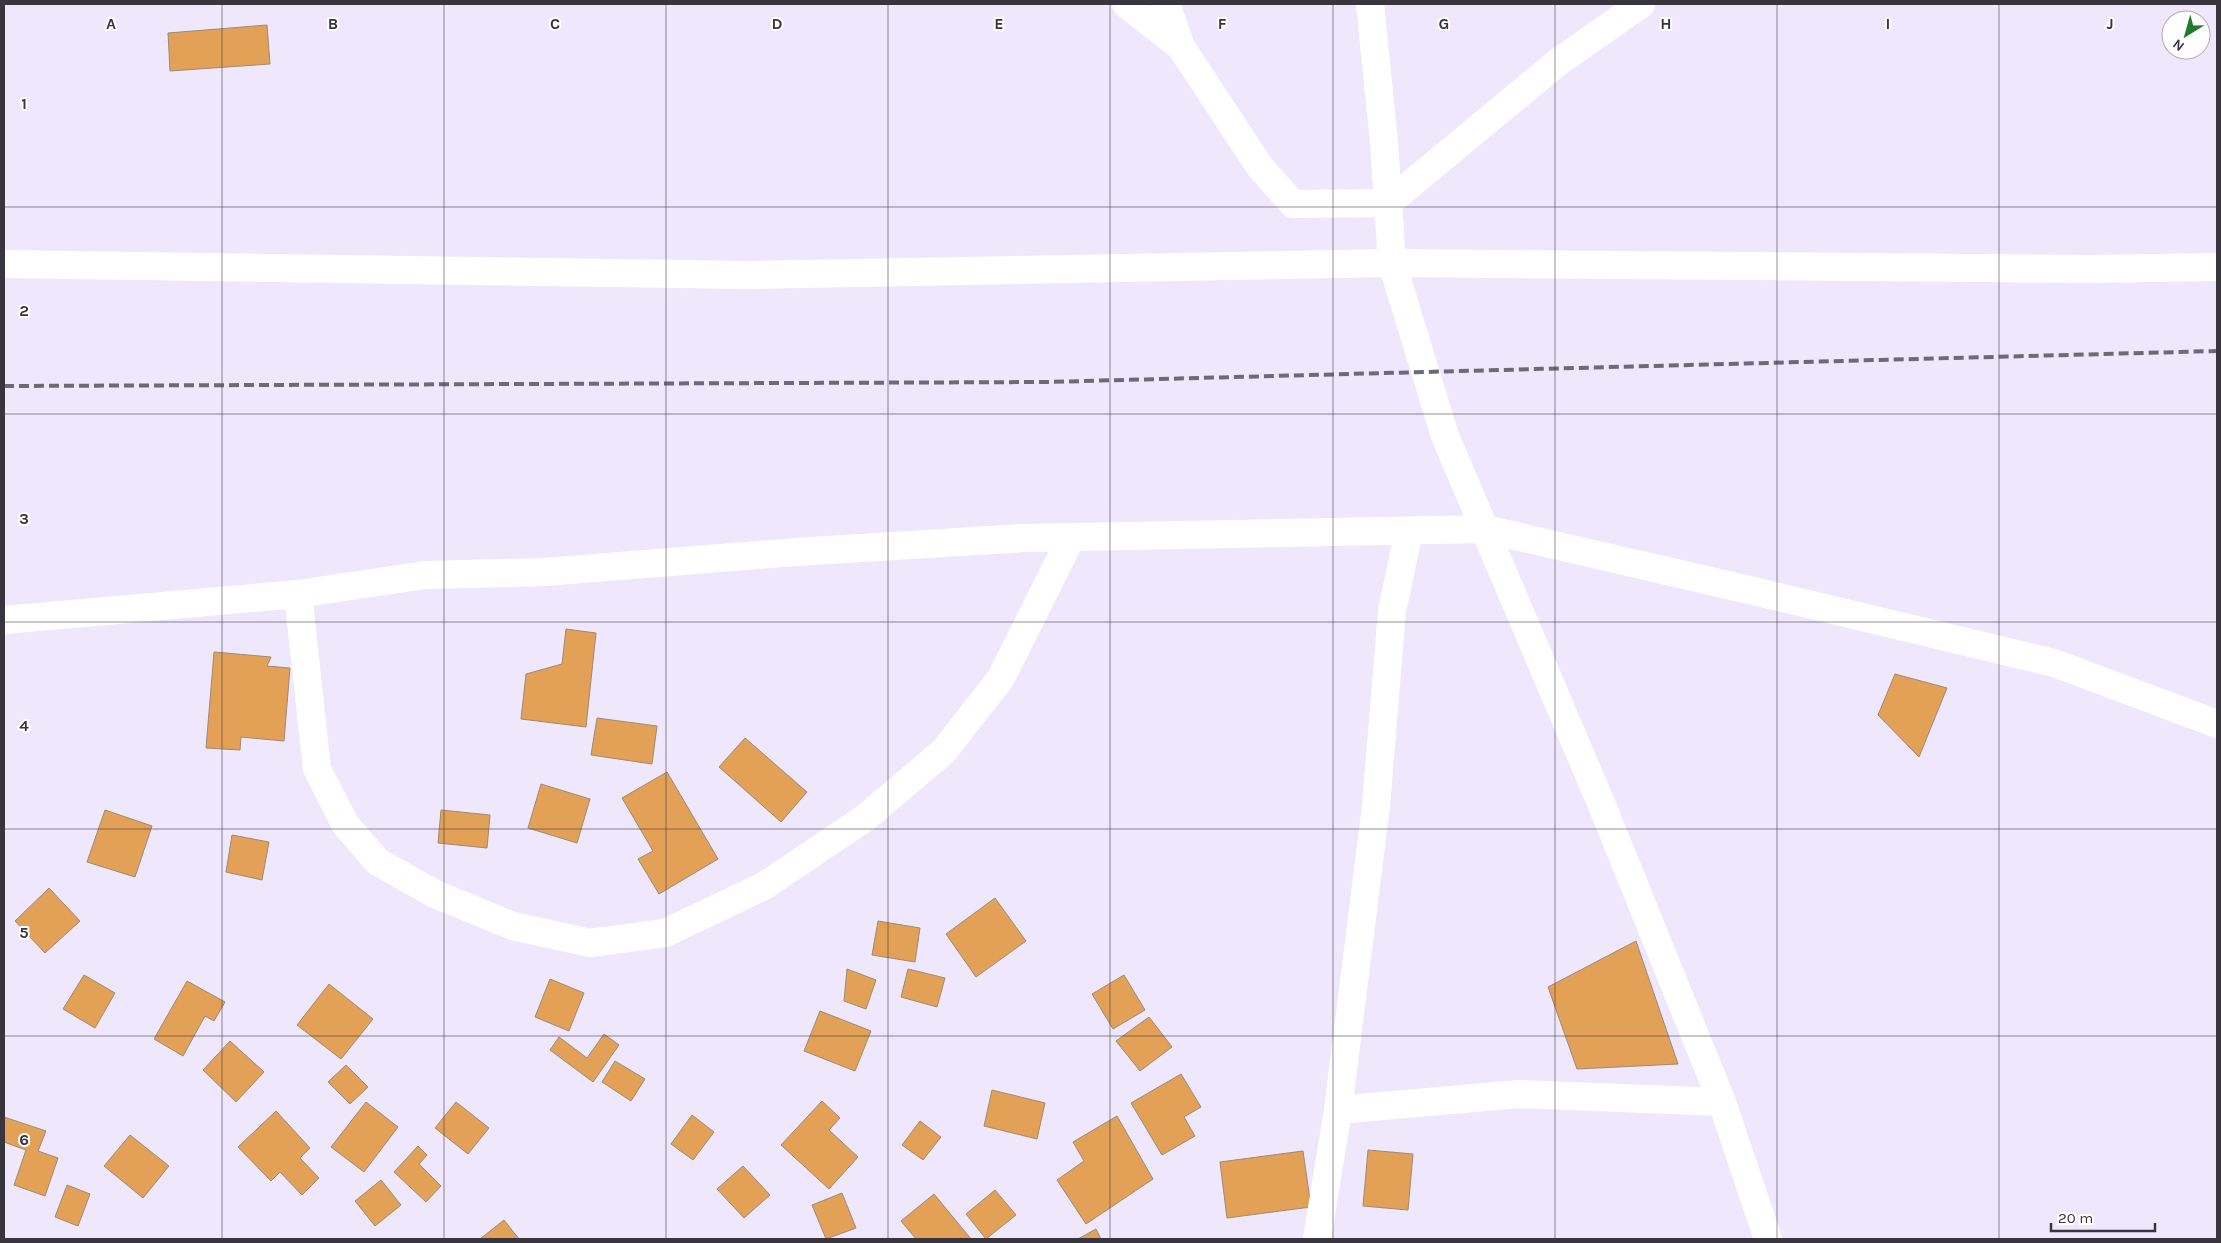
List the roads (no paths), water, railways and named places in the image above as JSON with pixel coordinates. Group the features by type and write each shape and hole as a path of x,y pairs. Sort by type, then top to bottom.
{"street":[{"path":"1126,4 1181,47"},
{"path":"1166,4 1181,47 1260,167 1293,204 1388,202 1557,62 1641,4"},
{"path":"1370,4 1384,142 1392,263 1445,436 1602,803 1722,1102 1768,1239"},
{"path":"7,262 748,275 1392,263 2089,269 2217,267"},
{"path":"4,620 298,594 425,575 545,572 796,552 1014,539 1485,529 2054,663 2217,724"},
{"path":"1317,1239 1338,1110 1376,806 1392,611 1409,531"},
{"path":"298,594 317,769 345,824 378,862 435,894 513,926 590,943 665,933 764,886 866,818 944,751 1001,678 1072,538"},
{"path":"1338,1110 1519,1094 1722,1102"}],"railway":[{"path":"4,386 1047,382 2217,351"}]}
